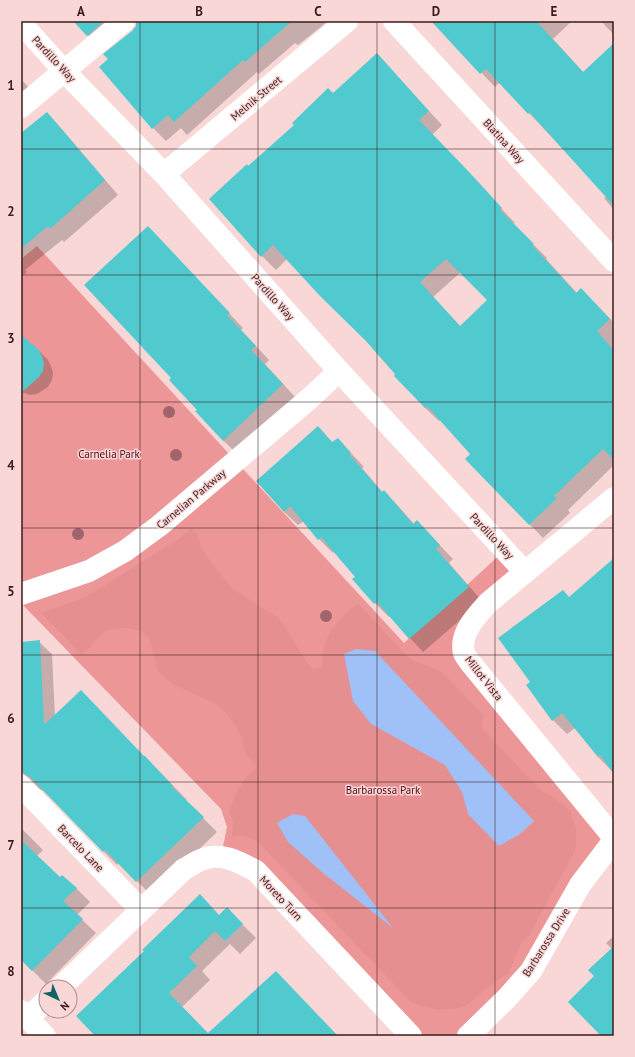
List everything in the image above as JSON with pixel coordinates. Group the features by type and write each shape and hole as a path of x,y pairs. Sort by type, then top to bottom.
{"street":[{"path":"21,107 124,21"},
{"name":"Melnik Street","path":"164,174 347,21"},
{"name":"Blatina Way","path":"394,21 614,261"},
{"name":"Pardillo Way","path":"21,23 164,174 339,371 525,572"},
{"name":"Carnelian Parkway","path":"21,594 89,571 125,551 159,526 309,399 339,371"},
{"name":"Millot Vista","path":"614,498 488,603 476,616 468,629 463,642 464,654 473,666 614,839"},
{"name":"Barcelo Lane","path":"21,786 141,910"},
{"name":"Barbarossa Drive","path":"468,1036 506,999 531,971 580,885 614,839"},
{"name":"Moreto Turn","path":"69,979 184,869 202,859 221,856 237,861 256,871 411,1036"},
{"path":"38,1006 24,1014 45,1036"}],"green space":[{"name":"Barbarossa Park","path":"37,246 404,643 505,550 525,572 463,641 614,837 555,931 468,1036 411,1036 256,871 221,856 227,827 221,809 21,603 21,259"},
{"name":"Barbarossa Park","path":"191,528 197,533 202,549 210,561 232,588 260,607 272,613 282,622 312,669 323,667 324,647 327,638 337,623 358,603 406,655 414,661 442,672 483,715 482,728 540,790 564,805 570,811 576,828 576,845 574,853 529,935 521,944 509,973 483,991 469,1004 459,1008 439,1010 411,1002 257,841 239,835 232,837 233,820 229,812 236,792 249,774 257,767 245,752 243,741 235,724 223,710 209,700 176,686 163,676 157,668 151,644 148,637 144,633 132,629 122,628 108,630 102,633 82,655 41,613 81,599 180,538"}],"water":[{"path":"356,649 375,651 534,821 520,834 499,846 468,814 462,792 445,765 371,724 353,701 344,654"},
{"path":"293,814 305,816 393,928 323,873 288,842 277,823"}],"building":[{"path":"73,21 104,21 87,36"},
{"path":"136,21 292,21 245,62 243,60 174,122 168,115 152,129 99,67 108,59 103,54 132,31 136,26"},
{"path":"431,21 536,21 583,72 614,43 614,206 530,113 528,114 486,69 480,74"},
{"path":"377,53 429,111 419,120 502,208 500,210 534,244 532,245 576,293 581,288 610,319 597,331 614,351 614,460 603,449 554,496 557,498 529,525 465,459 470,454 427,406 425,408 394,376 395,374 366,341 320,296 273,245 261,257 209,199 247,164 248,166 294,125 292,123 328,88 333,93","holes":["446,259 487,300 460,326 420,282"]},
{"path":"47,112 105,180 50,229 48,226 21,249 21,133"},
{"path":"148,226 230,313 227,315 256,346 251,350 283,384 223,441 169,380 171,378 84,285"},
{"path":"21,335 38,349 44,363 43,371 39,377 21,393"},
{"path":"318,426 332,442 338,438 351,453 349,454 382,492 384,490 413,524 417,520 440,545 436,549 469,587 409,639 377,602 374,604 352,579 355,577 321,537 318,540 290,506 284,512 256,481"},
{"path":"614,558 614,774 600,755 598,757 562,713 552,721 526,685 530,682 498,638 563,590 569,597"},
{"path":"40,640 44,725 81,690 145,756 173,786 172,787 204,817 136,882 105,850 103,852 30,777 21,772 21,642"},
{"path":"21,840 60,877 62,875 77,888 63,901 83,919 32,971 21,960"},
{"path":"200,894 219,915 227,907 243,924 225,941 215,931 189,957 197,966 169,993 208,1033 276,971 338,1036 95,1036 78,1018 78,1014 144,951 142,950"},
{"path":"614,946 614,1036 601,1036 568,1002 594,976 588,970"}],"park label":[{"name":"Carnelia Park","path":"109,454"}]}
